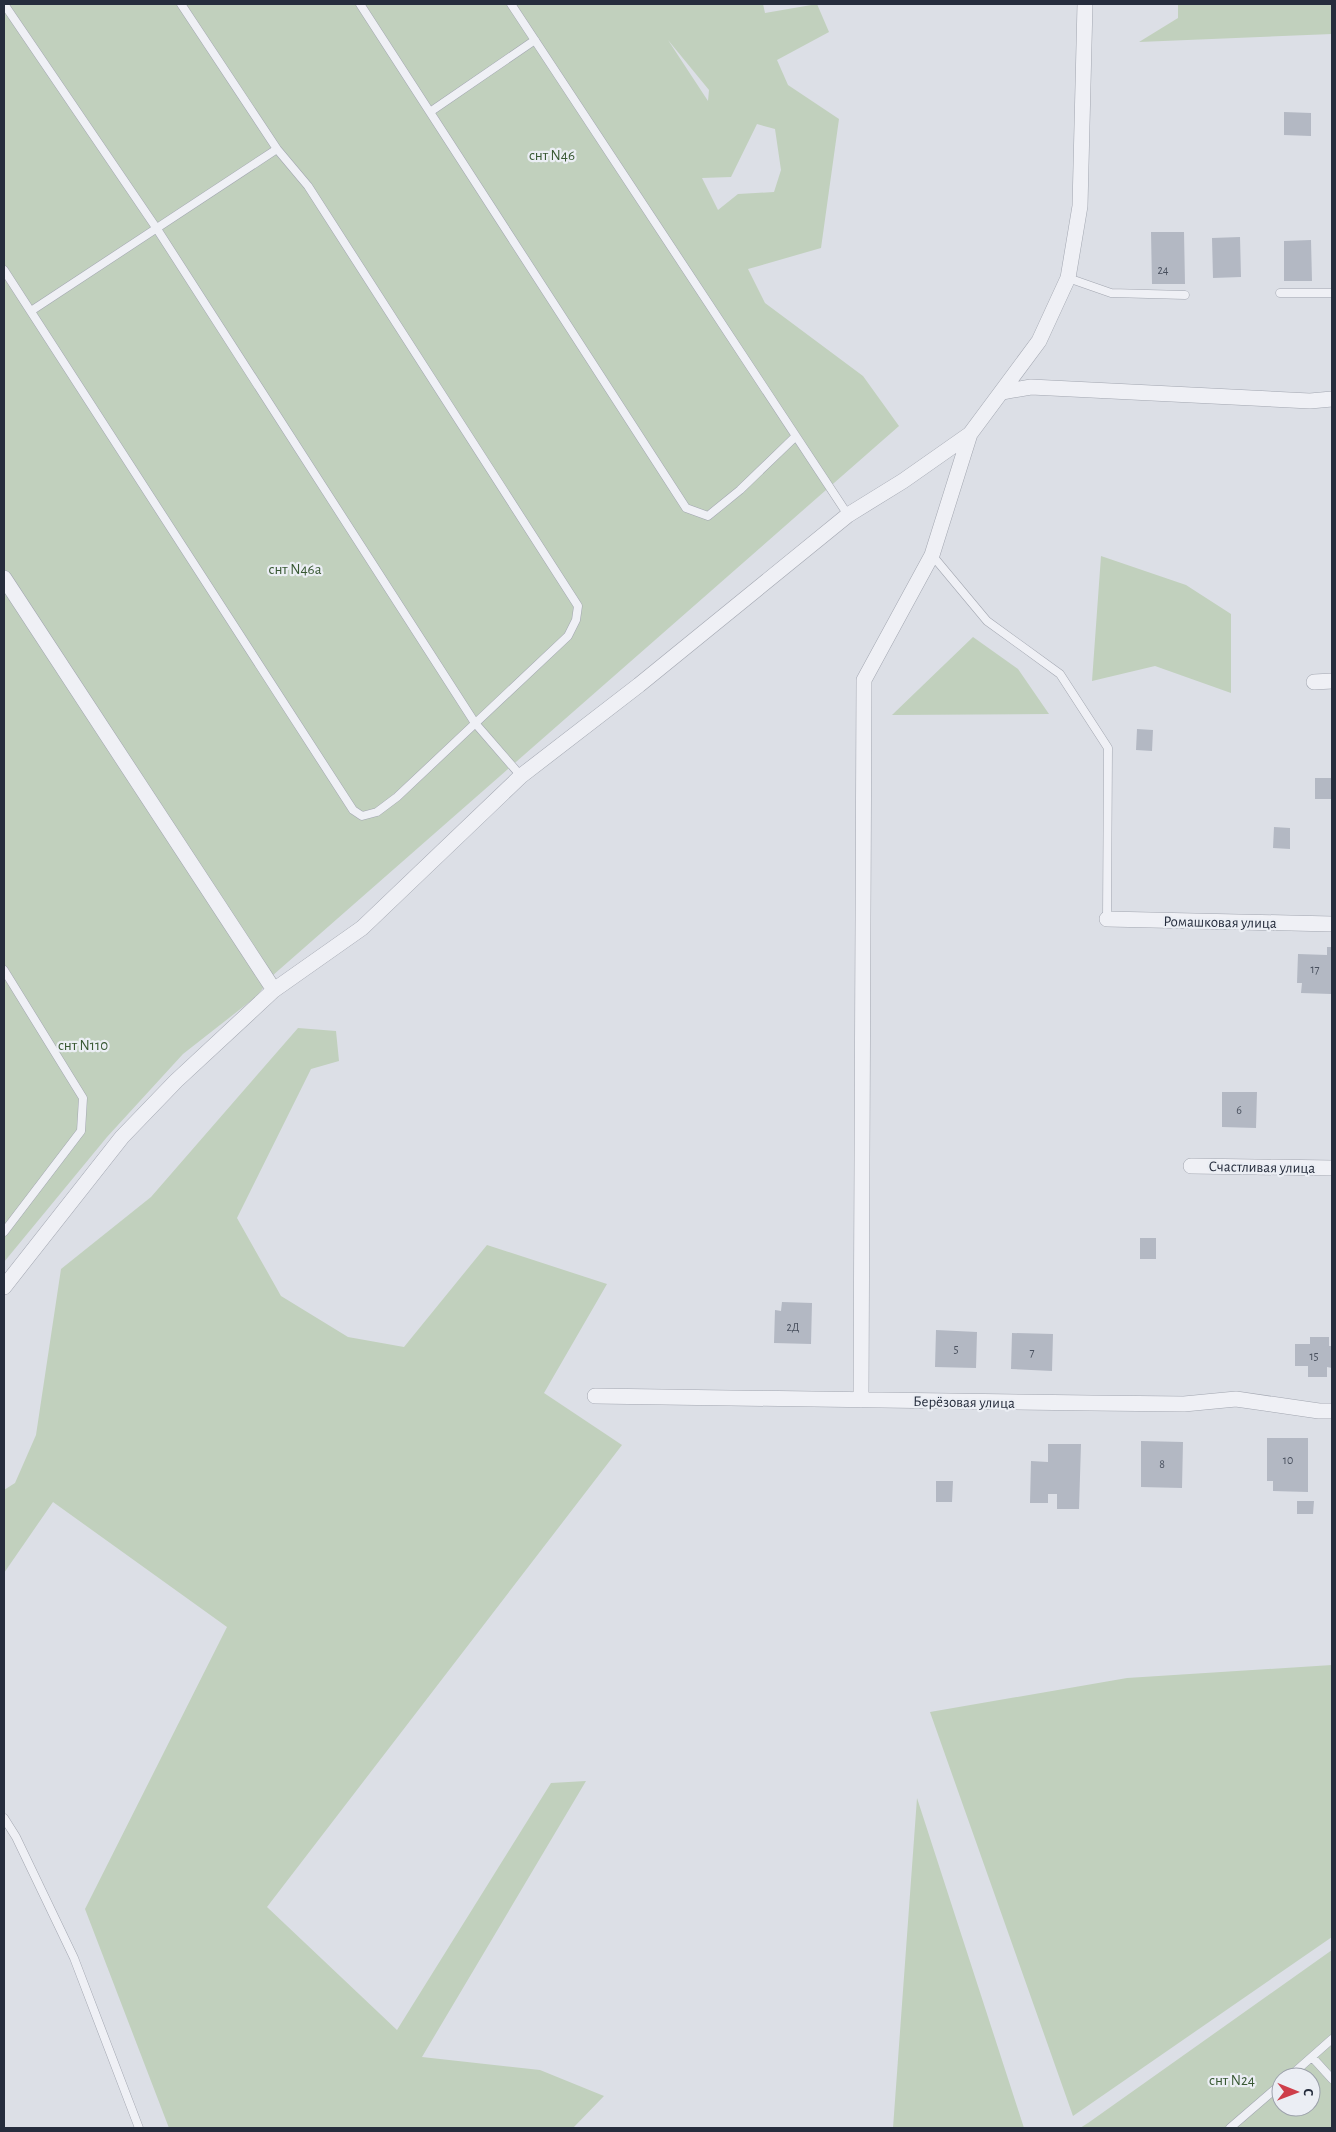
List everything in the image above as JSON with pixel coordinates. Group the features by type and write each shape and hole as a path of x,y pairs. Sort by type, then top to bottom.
{"street":[{"path":"4,1287 122,1137 176,1081 274,990 362,928 521,776 639,684 848,515 903,481 970,434 1039,341 1068,278 1080,206 1085,4"},
{"path":"1002,392 1031,387 1310,401 1332,399"},
{"path":"861,1400 864,680 932,555 970,434"},
{"path":"4,578 274,990"},
{"path":"1314,682 1332,681"},
{"name":"Ромашковая улица","path":"1107,919 1332,924"},
{"name":"Счастливая улица","path":"1191,1166 1332,1168"},
{"name":"Берёзовая улица","path":"595,1396 1184,1404 1236,1399 1319,1412 1332,1411"}],"lane":[{"path":"4,4 157,229 475,723 521,776"},
{"path":"4,270 353,810 362,816 377,812 397,797 568,636 576,620 578,606 308,186 277,149 182,4"},
{"path":"360,4 686,508 708,516 740,490 796,436"},
{"path":"511,4 848,515"},
{"path":"430,112 535,40"},
{"path":"31,311 277,149"},
{"path":"1068,278 1111,293 1185,294"},
{"path":"1280,293 1332,293"},
{"path":"932,555 987,621 1060,674 1108,748 1107,919"},
{"path":"4,970 83,1098 81,1132 4,1232"},
{"path":"4,1818 16,1837 74,1958 139,2128"},
{"path":"1300,2067 1332,2039"},
{"path":"1312,2057 1332,2080"},
{"path":"1230,2128 1271,2093"}],"green space":[{"name":"снт N46а","path":"4,4 763,4 765,13 817,4 829,32 777,60 788,85 839,119 821,248 748,269 765,303 863,376 899,426 272,976 257,996 183,1054 107,1137 4,1262","holes":["668,40 709,90 708,101","757,124 775,129 781,170 774,192 738,194 718,210 702,178 731,177"]},
{"path":"1178,4 1332,4 1332,34 1139,42 1178,18"},
{"path":"1101,556 1186,585 1231,614 1231,693 1155,666 1092,681"},
{"path":"973,637 1018,669 1049,714 892,715"},
{"path":"298,1028 336,1031 339,1061 311,1069 237,1218 281,1296 348,1337 404,1347 487,1245 607,1284 544,1393 622,1445 267,1907 397,2030 551,1783 586,1781 422,2057 540,2070 604,2096 573,2128 169,2128 85,1909 227,1627 53,1502 4,1573 4,1490 15,1483 36,1435 61,1269 151,1197"},
{"path":"1332,1665 1332,1937 1073,2116 930,1712 1127,1678"},
{"path":"917,1798 1024,2128 893,2128"},
{"name":"снт N24","path":"1332,1950 1332,2128 1080,2128 1088,2123"}],"building":[{"path":"1284,112 1311,113 1311,136 1284,135"},
{"path":"1151,232 1184,232 1185,284 1152,284"},
{"path":"1240,237 1241,277 1213,278 1212,238"},
{"path":"1311,240 1312,281 1284,281 1284,241"},
{"path":"1137,729 1153,730 1152,751 1136,750"},
{"path":"1315,778 1331,778 1331,799 1315,799"},
{"path":"1274,827 1290,828 1290,849 1273,848"},
{"path":"1327,947 1332,947 1331,994 1301,993 1302,983 1297,983 1298,954 1327,955"},
{"path":"1222,1092 1257,1092 1256,1128 1222,1127"},
{"path":"1140,1238 1156,1238 1156,1259 1140,1259"},
{"path":"782,1302 812,1303 811,1344 774,1343 775,1310 781,1311"},
{"path":"936,1330 977,1332 976,1368 935,1367"},
{"path":"1012,1333 1053,1334 1052,1371 1011,1369"},
{"path":"1310,1337 1329,1337 1329,1346 1332,1346 1332,1368 1327,1367 1327,1377 1308,1377 1308,1366 1295,1366 1295,1344 1310,1344"},
{"path":"1267,1438 1308,1438 1308,1492 1273,1491 1273,1481 1267,1481"},
{"path":"1141,1441 1183,1442 1182,1488 1141,1487"},
{"path":"1048,1444 1081,1444 1079,1509 1057,1509 1057,1494 1048,1494 1048,1503 1030,1503 1031,1461 1048,1462"},
{"path":"936,1481 953,1481 952,1502 936,1502"},
{"path":"1297,1501 1314,1501 1313,1514 1297,1514"}],"park label":[{"name":"снт N46","path":"552,155"},
{"name":"снт N110","path":"83,1045"}]}
